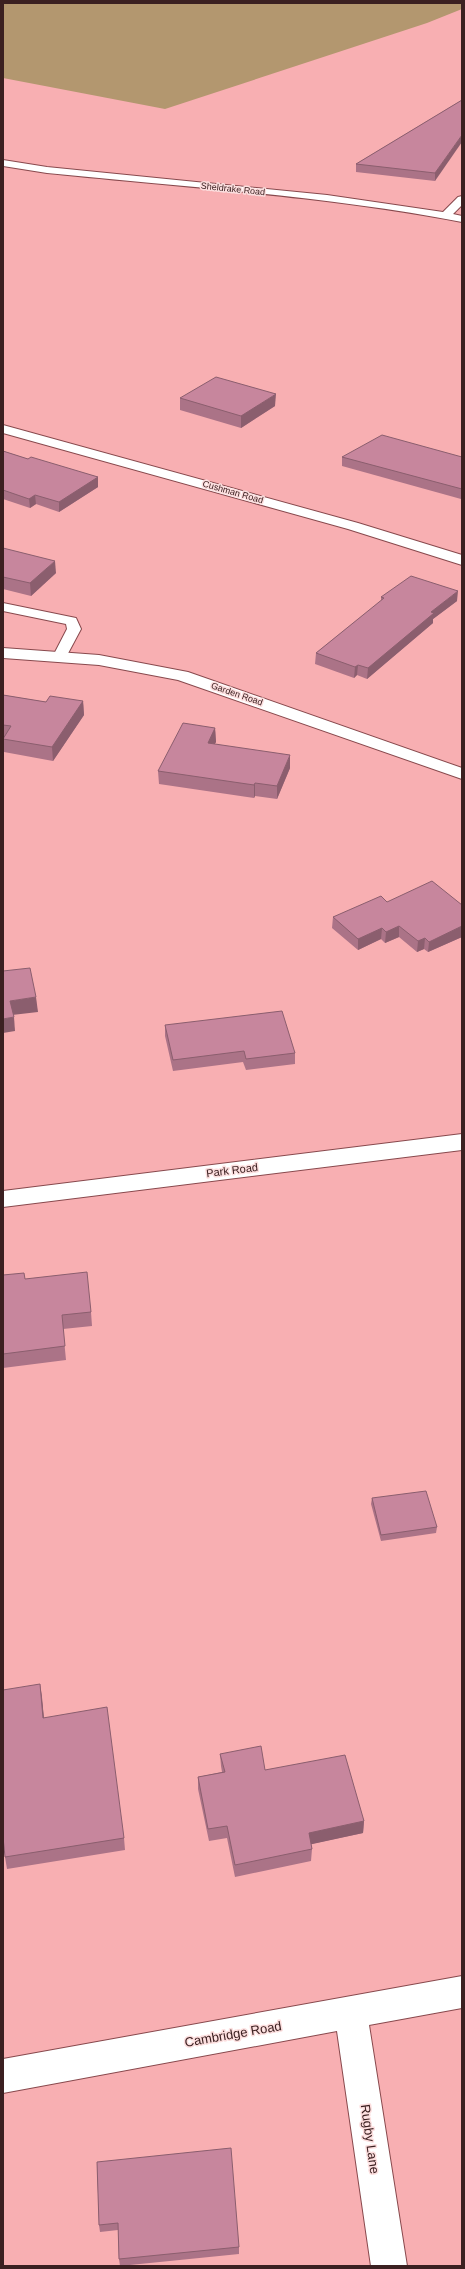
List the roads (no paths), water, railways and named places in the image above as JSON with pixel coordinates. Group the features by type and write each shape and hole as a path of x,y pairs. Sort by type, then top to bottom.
{"street":[{"name":"Sheldrake Road","path":"3,163 47,170 327,198 462,219"},
{"path":"445,216 462,199"},
{"name":"Cushman Road","path":"3,429 347,524 462,560"},
{"name":"Garden Road","path":"3,653 60,656 133,665 182,676 462,774"},
{"name":"Park Road","path":"3,1200 462,1142"},
{"name":"Cambridge Road","path":"3,2076 462,1992"},
{"name":"Rugby Lane","path":"351,2012 389,2266"}],"lane":[{"path":"3,607 71,621 74,629 60,656"}]}
